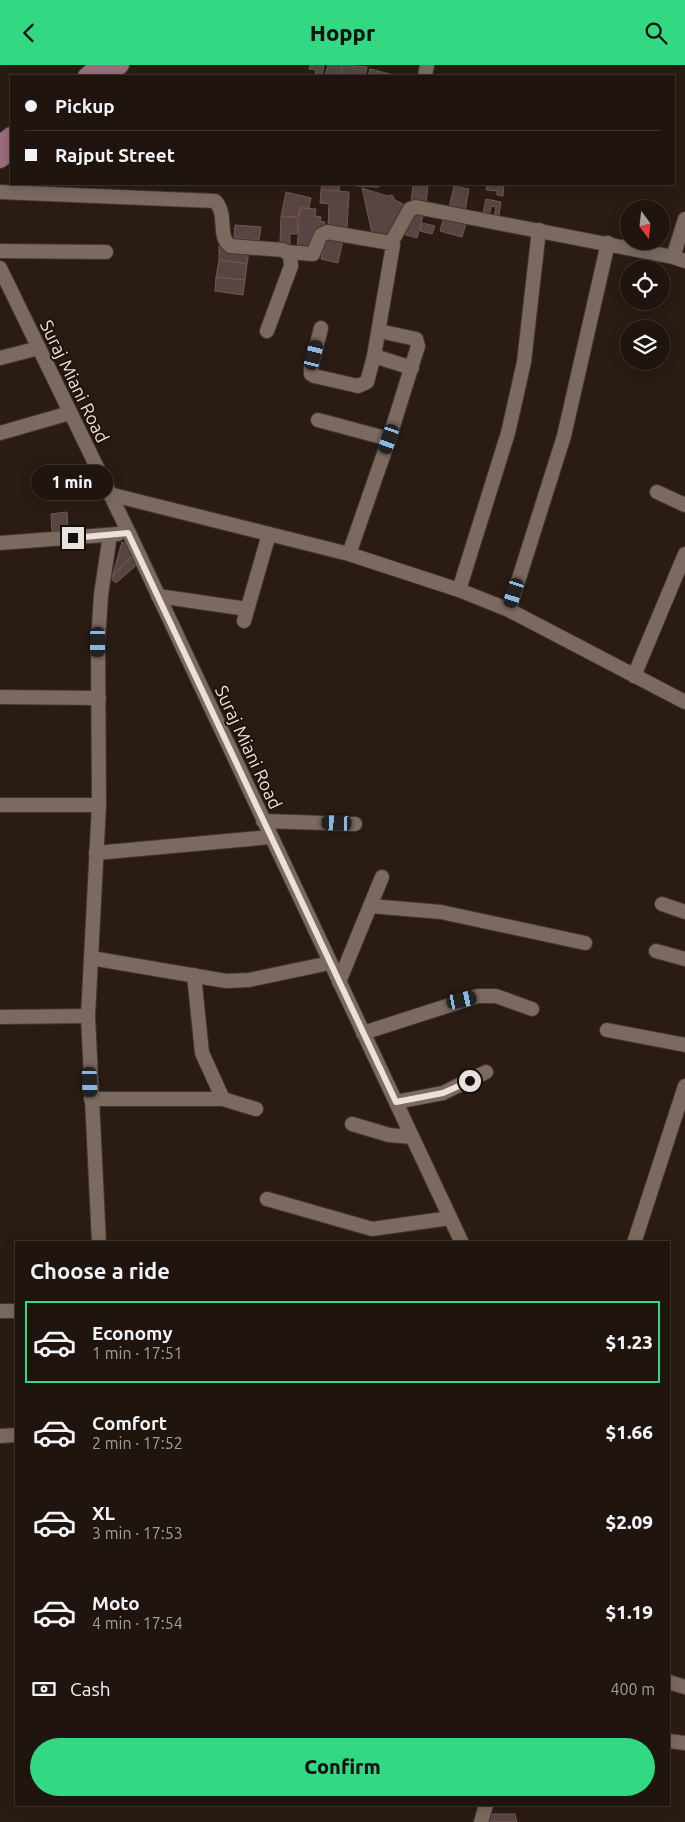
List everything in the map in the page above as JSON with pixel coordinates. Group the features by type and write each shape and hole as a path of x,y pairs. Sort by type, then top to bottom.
{"main road":[{"path":"88,75 101,65"},
{"path":"107,75 120,65"},
{"path":"0,145 10,137"},
{"path":"0,159 10,151"}],"street":[{"path":"0,192 215,201 222,211 225,239 230,246 313,254 320,235 327,232 391,243"},
{"path":"391,243 410,209 416,207 608,243 679,259 685,219"},
{"path":"460,590 510,424 524,362 539,230"},
{"path":"321,328 311,374 314,377 358,386 367,382 379,331 394,247 391,243"},
{"path":"509,610 564,436 608,243"},
{"path":"0,251 106,252"},
{"path":"267,331 291,266 288,252"},
{"name":"Suraj Miani Road","path":"0,268 110,494 461,1241"},
{"path":"349,554 412,368 418,341 379,331"},
{"path":"0,358 39,347"},
{"path":"374,356 412,368"},
{"path":"0,433 70,413"},
{"path":"318,420 389,439"},
{"path":"657,492 685,505"},
{"path":"110,494 349,554 460,590 509,610 685,702"},
{"path":"0,543 128,533"},
{"path":"158,596 245,615 269,534"},
{"path":"99,1241 88,1016 99,805 98,698 101,595 110,535"},
{"path":"634,676 685,554"},
{"path":"0,697 98,698"},
{"path":"0,805 99,805"},
{"path":"263,821 355,824"},
{"path":"96,853 271,837"},
{"path":"339,983 382,877"},
{"path":"662,904 685,912"},
{"path":"370,907 441,912 585,943"},
{"path":"656,951 685,959"},
{"path":"91,958 226,981 249,979 330,963"},
{"path":"194,975 202,1053 223,1099"},
{"path":"363,1033 478,997 496,996 532,1009"},
{"path":"0,1017 88,1016"},
{"path":"607,1030 685,1045"},
{"path":"396,1102 443,1093 486,1072"},
{"path":"635,1241 685,1086"},
{"path":"91,1099 223,1099 256,1109"},
{"path":"352,1124 397,1137 412,1137"},
{"path":"267,1199 372,1229 450,1218"},
{"path":"0,1311 15,1311"},
{"path":"0,1436 15,1435"},
{"path":"670,1682 685,1687"},
{"path":"670,1741 685,1743"},
{"path":"481,1822 486,1806"}],"building":[{"path":"310,65 324,65 322,75 315,75 316,70 309,69"},
{"path":"328,65 343,65 340,75 325,75"},
{"path":"343,65 367,67 365,75 340,75"},
{"path":"370,69 394,75 368,75"},
{"path":"322,185 340,185 339,191 321,190"},
{"path":"378,185 379,187 356,186"},
{"path":"413,185 428,185 426,205 411,204"},
{"path":"487,185 504,185 503,196 497,195 497,191 486,190"},
{"path":"454,186 469,189 465,211 449,208"},
{"path":"362,188 387,196 392,195 395,200 407,206 390,237 372,233"},
{"path":"321,190 349,192 347,228 328,227 329,204 320,203"},
{"path":"286,192 311,198 309,208 300,208 298,217 281,217"},
{"path":"486,199 501,202 498,222 493,221 496,207 491,206 489,219 482,218"},
{"path":"300,208 316,209 315,216 321,217 320,221 325,222 324,230 316,229 313,253 297,250"},
{"path":"413,209 424,212 417,238 399,233"},
{"path":"444,215 467,221 462,237 440,231"},
{"path":"281,217 298,217 297,234 290,234 290,244 280,243"},
{"path":"422,223 435,226 432,234 420,231"},
{"path":"235,225 261,227 259,240 234,238"},
{"path":"326,236 343,240 338,263 321,259"},
{"path":"219,246 249,251 247,264 219,260"},
{"path":"219,260 247,264 245,280 216,277"},
{"path":"216,277 245,280 243,295 215,291"},
{"path":"67,512 68,530 52,531 51,514"},
{"path":"122,542 127,544 133,554 112,577"},
{"path":"132,556 139,563 116,583 111,579"},
{"path":"492,1814 515,1814 517,1822 486,1822"}],"route":[{"path":"73,538 128,533 396,1102 443,1093 470,1081"}]}
